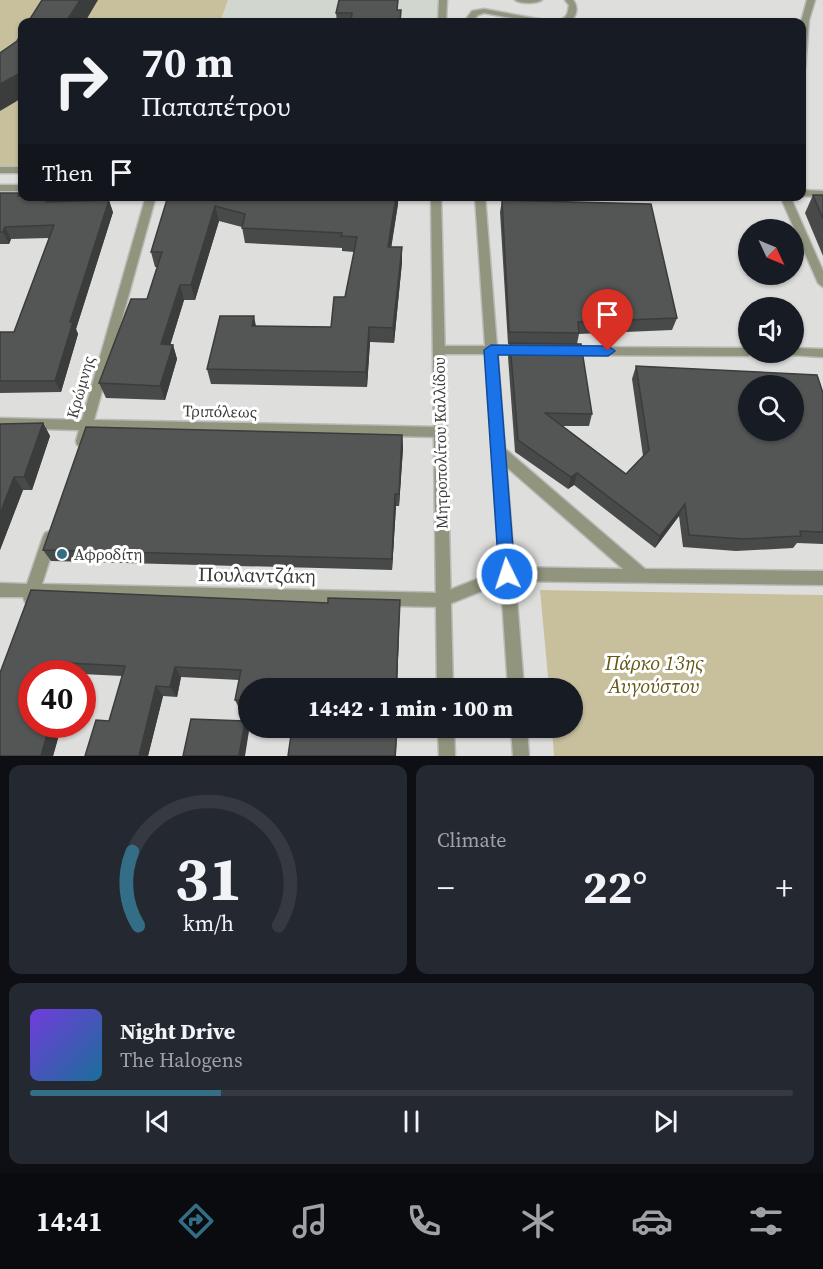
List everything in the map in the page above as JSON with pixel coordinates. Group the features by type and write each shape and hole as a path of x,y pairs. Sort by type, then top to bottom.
{"street":[{"path":"442,18 443,0"},
{"path":"519,0 538,0"},
{"path":"569,0 573,5 572,16 569,18"},
{"path":"806,20 811,0"},
{"path":"471,18 475,13 484,11 522,18"},
{"path":"0,170 18,170"},
{"path":"0,188 18,188"},
{"path":"806,193 823,194"},
{"name":"Κρώμνης","path":"76,458 150,201"},
{"name":"Μητροπολίτου Καλλίδου","path":"436,201 445,678"},
{"path":"480,201 515,678"},
{"path":"787,201 823,283"},
{"path":"439,350 738,352"},
{"path":"804,352 823,353"},
{"name":"Τριπόλεως","path":"0,423 440,432"},
{"path":"498,451 642,576"},
{"path":"25,611 54,524"},
{"path":"507,574 823,578"},
{"name":"Πουλαντζάκη","path":"0,590 442,600 507,574"},
{"path":"446,738 447,756"},
{"path":"520,738 521,756"}],"shaded area":[{"path":"228,0 443,0 442,18 221,18"}],"green space":[{"path":"0,0 228,0 221,18 18,18 18,169 0,169"},
{"name":"Πάρκο 13ης Αυγούστου","path":"540,590 823,595 823,756 554,756 553,738 583,738 583,678 548,678"}],"building":[{"path":"42,0 80,0 69,18 31,18"},
{"path":"339,0 398,0 397,10 401,10 400,18 351,18 352,13 336,13"},
{"path":"18,39 18,74 0,84 0,53"},
{"path":"0,193 18,193 18,201 109,201 70,322 73,322 55,381 0,381 0,332 14,332 54,225 5,227 3,232 0,232"},
{"path":"813,195 823,195 823,219"},
{"path":"166,201 395,201 388,247 402,247 393,328 369,327 366,372 207,369 220,316 254,316 252,326 331,327 334,297 345,297 357,237 341,236 342,233 242,228 245,214 215,206 191,285 180,285 161,344 173,345 160,386 99,383 131,299 147,299 162,252 151,252"},
{"path":"502,201 651,204 677,318 578,322 579,333 509,332"},
{"path":"510,343 581,344 592,414 545,413 626,474 649,450 636,366 817,375 823,393 823,532 800,531 801,536 743,539 689,535 685,504 660,536 577,473 571,477 518,440"},
{"path":"43,423 24,477 14,477 0,514 0,424"},
{"path":"86,427 402,435 399,494 395,494 392,559 43,550"},
{"path":"31,590 328,603 328,598 400,600 396,678 239,678 241,670 175,667 170,687 156,686 139,756 85,756 90,738 96,738 96,720 109,721 125,666 96,664 96,660 18,660 18,738 46,738 41,756 0,756 0,673"},
{"path":"191,719 238,721 238,738 242,738 239,756 183,756"},
{"path":"291,738 396,738 395,756 288,756"}],"place":[{"name":"Αφροδίτη","path":"62,554"}],"route":[{"path":"507,574 491,350 608,351"}]}
